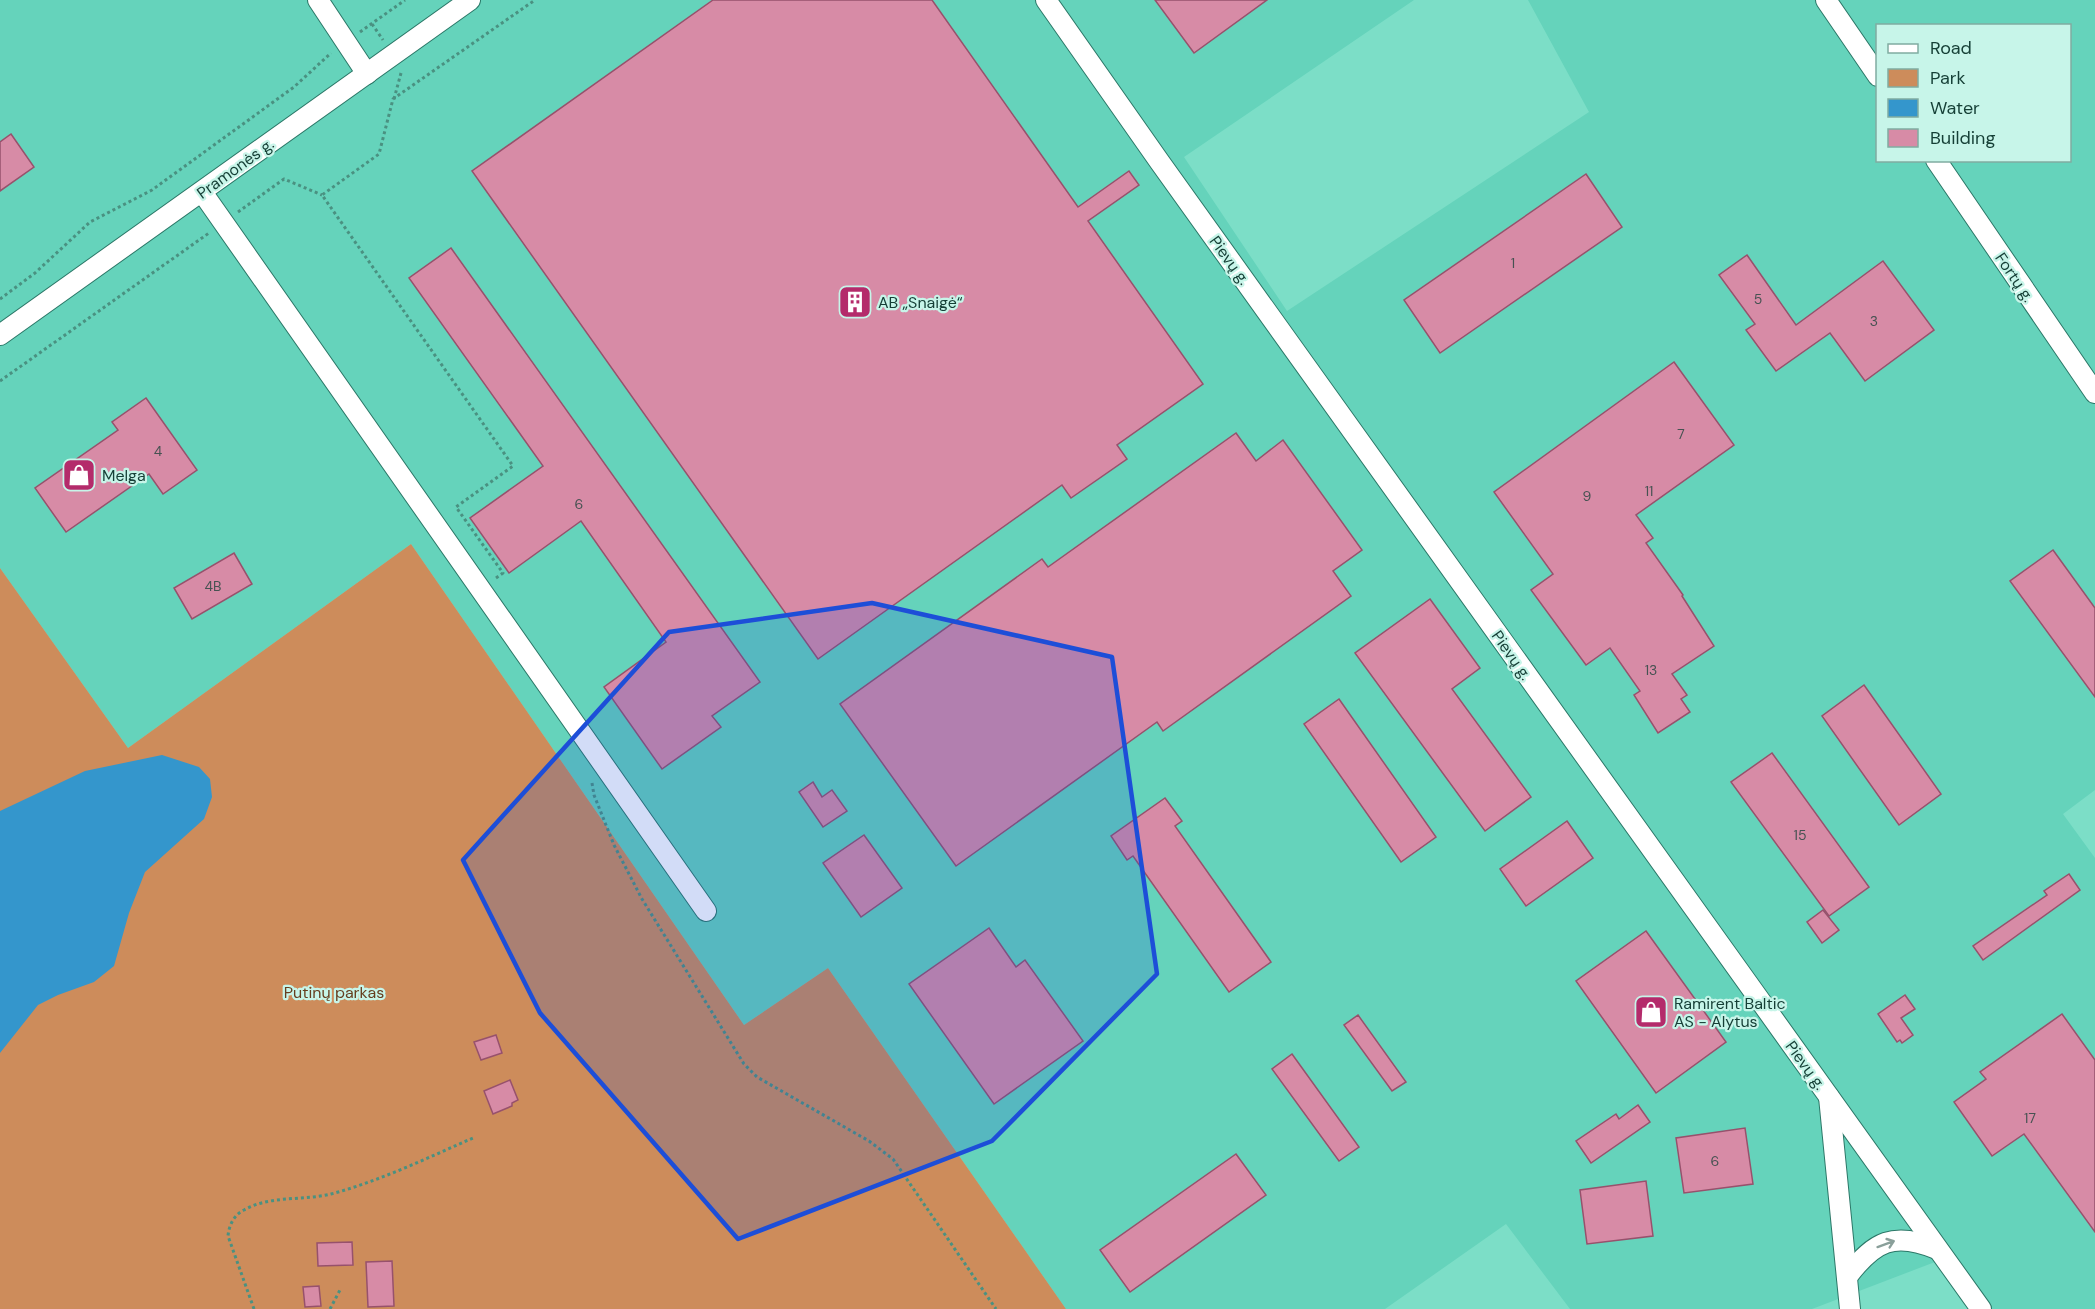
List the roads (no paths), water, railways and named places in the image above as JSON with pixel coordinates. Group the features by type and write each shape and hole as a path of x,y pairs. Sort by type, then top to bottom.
{"street":[{"path":"318,0 367,74"},
{"name":"Pramonės g.","path":"0,335 470,0"},
{"name":"Pievų g.","path":"1046,0 1981,1309"},
{"path":"1826,0 1876,73"},
{"name":"Fortų g.","path":"1937,162 2095,393"},
{"path":"202,192 706,911"},
{"path":"1829,1096 1850,1309"},
{"path":"1846,1277 1865,1255 1885,1243 1910,1239 1937,1249"}],"water":[{"path":"162,755 199,767 210,779 212,797 204,819 145,872 129,913 114,966 94,982 38,1005 0,1053 0,811 85,771"}],"place":[{"name":"AB „Snaigė“","path":"855,302"},
{"name":"Melga","path":"79,475"},
{"name":"Ramirent Baltic AS - Alytus","path":"1651,1012"}],"park label":[{"name":"Putinų parkas","path":"334,992"}]}
